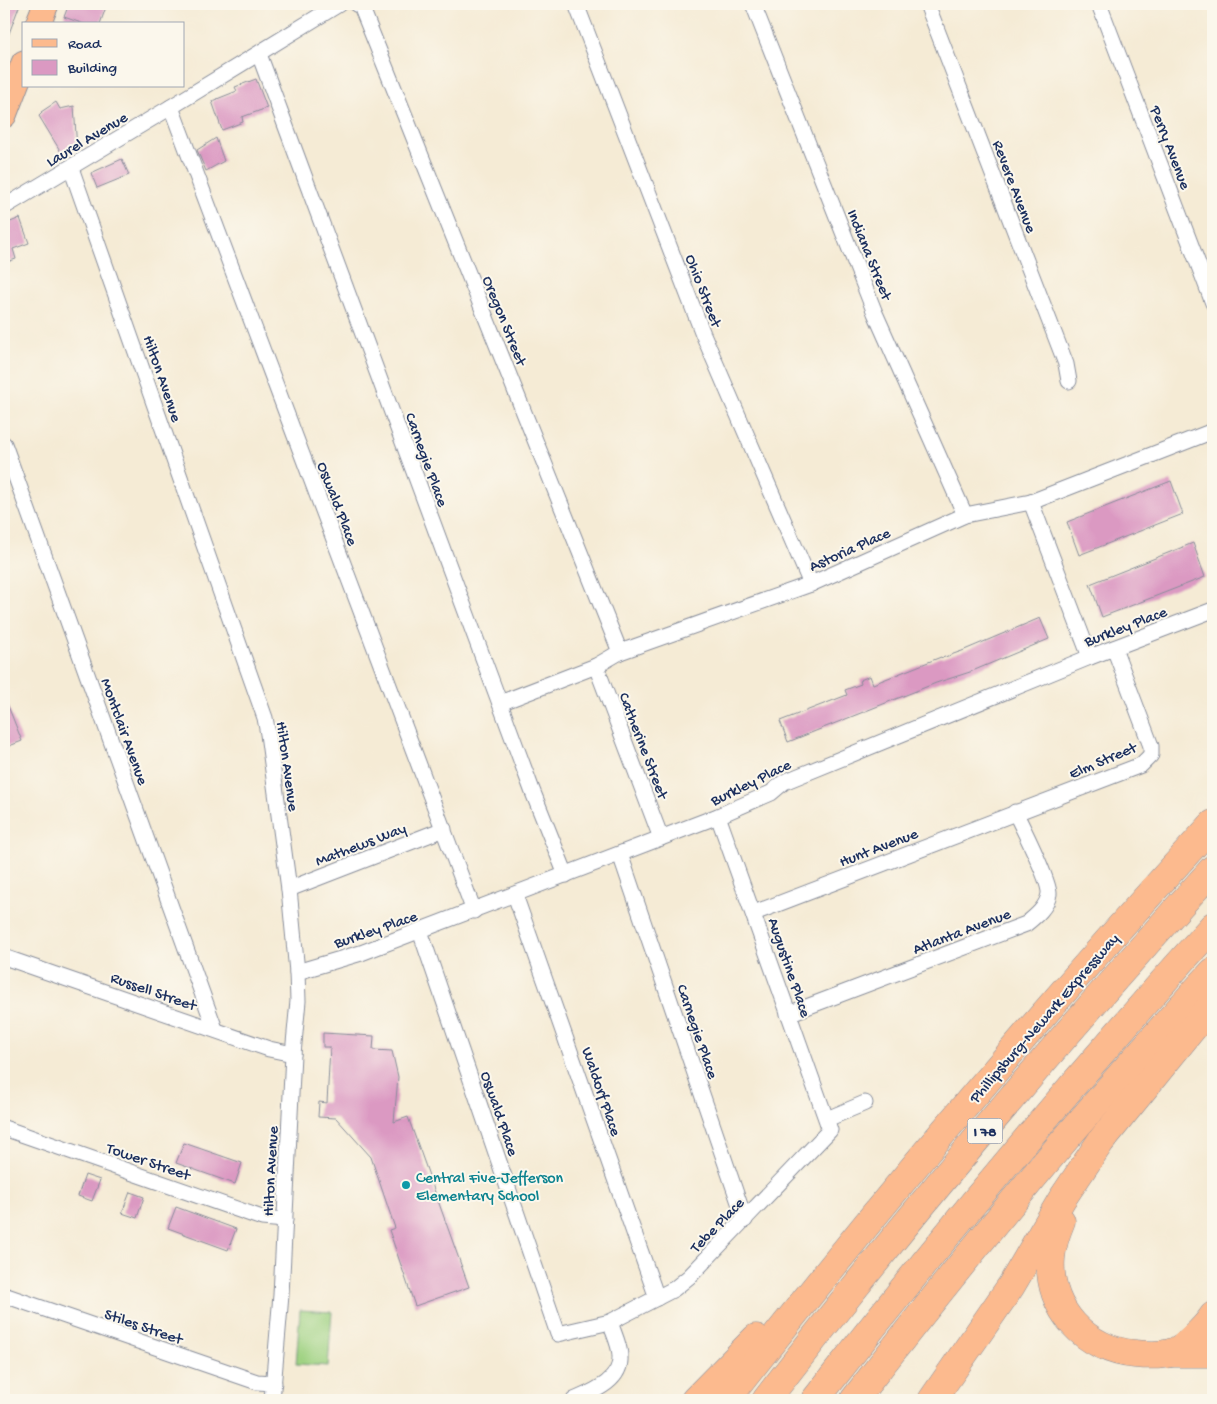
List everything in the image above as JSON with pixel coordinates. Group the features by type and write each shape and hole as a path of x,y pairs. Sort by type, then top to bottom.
{"highway":[{"name":"Phillipsburg-Newark Expressway","path":"726,1400 862,1230 1058,997 1213,824"},
{"name":"Phillipsburg-Newark Expressway","path":"766,1400 885,1250 1085,1014 1213,869"},
{"name":"I 78","path":"815,1400 911,1278 1047,1115 1213,926"},
{"path":"854,1400 943,1287 1086,1116 1213,972"},
{"path":"932,1400 1011,1286 1036,1247 1048,1222 1101,1140 1213,1003"},
{"path":"1078,1176 1056,1237 1051,1257 1053,1284 1059,1304 1076,1328 1089,1339 1103,1347 1129,1354 1213,1354"},
{"path":"695,1400 862,1230"},
{"path":"1171,1353 1192,1338 1213,1316"}],"main road":[{"path":"39,22 46,4"},
{"path":"4,115 22,68"}],"street":[{"name":"Laurel Avenue","path":"4,207 171,108 339,4"},
{"name":"Oregon Street","path":"356,4 361,6 620,652"},
{"name":"Ohio Street","path":"576,4 703,334 811,584"},
{"name":"Indiana Street","path":"753,4 875,313 965,514"},
{"name":"Revere Avenue","path":"926,4 1066,364 1069,381"},
{"name":"Perry Avenue","path":"1098,4 1213,303"},
{"name":"Carnegie Place","path":"259,54 500,703 566,875"},
{"name":"Oswald Place","path":"171,108 474,911"},
{"name":"Hilton Avenue","path":"71,168 265,718 289,890 298,1001 292,1054 282,1295 272,1400"},
{"name":"Astoria Place","path":"500,703 596,666 620,652 811,584 965,514 1031,502 1213,431"},
{"name":"Montclair Avenue","path":"4,444 215,1029"},
{"path":"1031,502 1090,657"},
{"name":"Burkley Place","path":"297,972 361,953 718,816 771,793 784,782 1090,657 1213,610"},
{"name":"Elm Street","path":"1015,812 1141,765 1151,755 1151,746 1114,648"},
{"name":"Catherine Street","path":"596,666 661,838"},
{"name":"Hunt Avenue","path":"754,913 1015,812"},
{"name":"Atlanta Avenue","path":"788,1014 1026,924 1039,913 1046,903 1049,887 1015,812"},
{"name":"Augustine Place","path":"718,816 829,1124"},
{"name":"Mathews Way","path":"289,890 444,829"},
{"name":"Carnegie Place","path":"620,854 745,1220"},
{"name":"Waldorf Place","path":"515,895 657,1298"},
{"name":"Oswald Place","path":"420,931 558,1334"},
{"name":"Russell Street","path":"4,957 269,1049 292,1054"},
{"path":"829,1124 865,1103"},
{"name":"Tebe Place","path":"558,1334 610,1322 674,1290 745,1220 829,1124"},
{"name":"Tower Street","path":"4,1128 262,1218 284,1220"},
{"name":"Stiles Street","path":"4,1295 257,1382 274,1383"},
{"path":"574,1400 600,1388 616,1372 620,1356 610,1322"}],"green space":[{"path":"300,1310 332,1312 328,1366 296,1364"}],"building":[{"path":"4,4 20,4 5,44 4,44"},
{"path":"69,4 107,4 101,22 78,22 64,17"},
{"path":"256,79 267,108 242,117 243,122 222,130 212,101 237,91 235,87"},
{"path":"56,102 60,109 74,106 77,149 64,157 39,116 41,112"},
{"path":"216,138 224,161 206,171 197,150"},
{"path":"122,159 129,175 97,188 91,173"},
{"path":"20,218 29,243 13,249 16,259 4,263 4,228 9,227 8,223"},
{"path":"1171,481 1183,514 1079,555 1067,522"},
{"path":"1193,543 1205,577 1102,617 1090,584"},
{"path":"1040,618 1049,639 970,672 936,683 788,742 780,721 847,695 845,690 861,684 860,680 870,676 873,684 941,657 962,651"},
{"path":"4,696 22,741 4,748"},
{"name":"Central Five-Jefferson Elementary School","path":"323,1033 374,1036 373,1050 392,1051 398,1077 394,1122 408,1117 469,1287 415,1306 389,1230 395,1228 371,1157 336,1118 318,1117 319,1102 327,1103 330,1047 323,1047"},
{"path":"184,1143 242,1163 235,1184 176,1163"},
{"path":"85,1175 100,1180 92,1201 78,1196"},
{"path":"130,1192 144,1197 137,1218 122,1213"},
{"path":"176,1207 236,1229 228,1250 168,1228"}],"place":[{"name":"Central Five-Jefferson Elementary School","path":"406,1185"}]}
